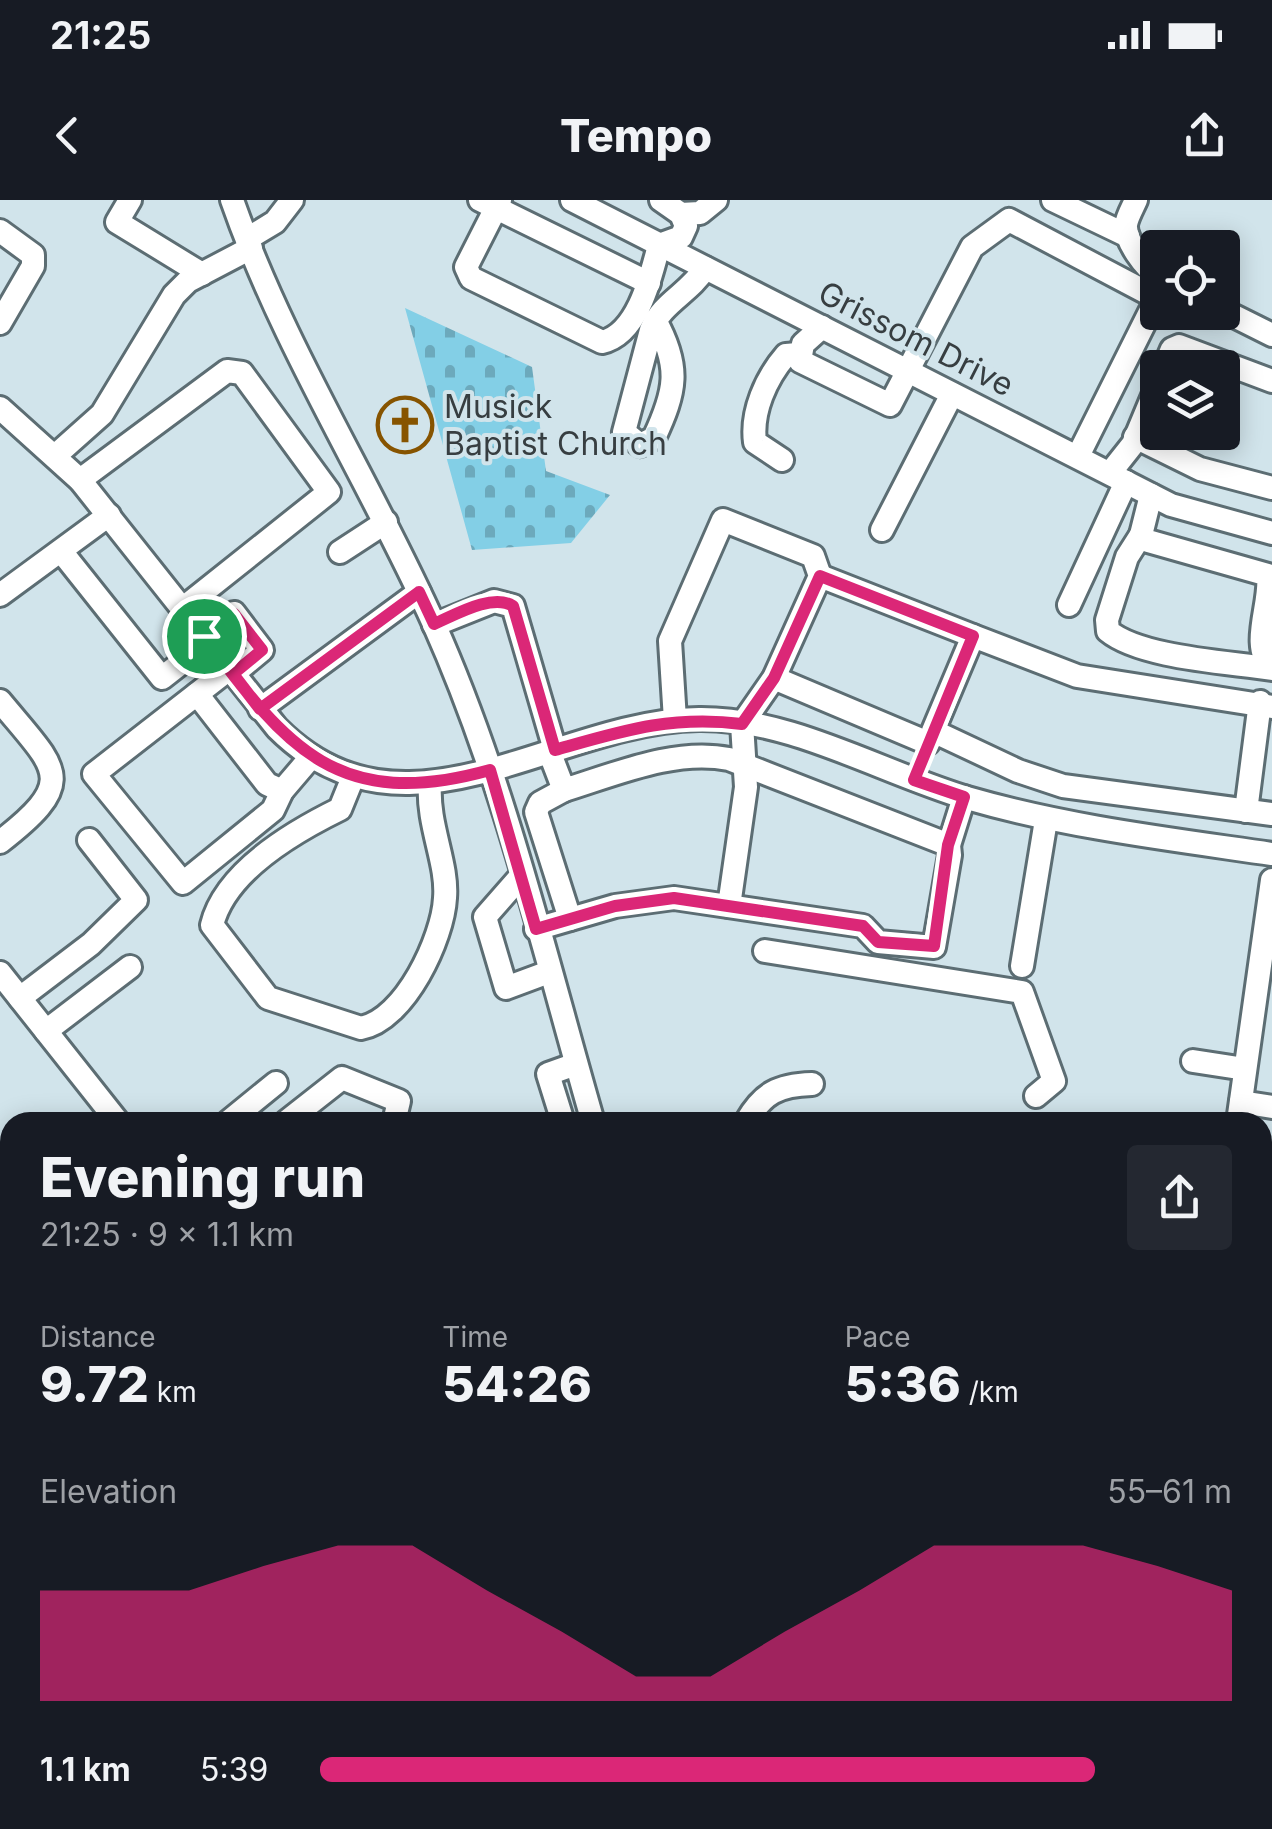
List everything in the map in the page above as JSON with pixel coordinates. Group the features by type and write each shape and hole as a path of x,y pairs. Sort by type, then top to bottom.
{"street":[{"path":"130,200 117,222 202,274"},
{"path":"232,200 298,358 386,522 434,624 490,770 590,1112"},
{"path":"56,454 102,414 174,294 276,222 292,200"},
{"name":"Grissom Drive","path":"572,200 1151,495 1199,515 1272,533"},
{"path":"669,205 700,213 716,200"},
{"path":"1054,200 1128,236"},
{"path":"1136,200 1126,223 1128,236 1140,257"},
{"path":"649,283 492,203 466,267 470,278 602,342 622,333 649,283 659,244 681,236 686,226 669,205"},
{"path":"782,460 755,442 756,411 786,355 799,357 890,405 972,247 1009,220 1157,298 1078,456"},
{"path":"0,231 34,255 33,266 0,323"},
{"path":"655,320 668,303 695,285 705,268"},
{"path":"1240,319 1272,335"},
{"path":"799,357 822,328"},
{"path":"1240,369 1272,381"},
{"path":"80,480 227,371 242,373 329,492 182,609"},
{"path":"882,530 952,394"},
{"path":"0,408 56,454 80,480 260,709 311,757 353,777 389,784 430,784 674,720 742,724 790,734 964,797 1046,820 1272,854"},
{"path":"1069,605 1140,425"},
{"path":"1135,437 1200,469 1272,488"},
{"path":"1151,495 1141,534 1127,557 1107,620 1108,631 1156,650 1272,668"},
{"path":"0,595 109,515"},
{"path":"674,720 670,641 723,520 813,556 820,576 774,678 742,724 746,786 729,906"},
{"name":"Grissom Drive","path":"1236,522 1272,520"},
{"path":"340,552 386,522"},
{"path":"1141,534 1148,541 1268,575 1271,596 1264,648 1272,668"},
{"path":"60,550 162,678 234,614 262,650 196,694 94,774 184,883 273,810 282,791 311,757"},
{"path":"820,576 1076,676 1266,705 1246,810"},
{"path":"260,709 419,592"},
{"path":"434,624 494,602 513,606 564,790"},
{"path":"914,780 973,636"},
{"path":"774,678 1063,786 1272,814"},
{"path":"196,694 267,784 282,791"},
{"path":"0,701 41,751 52,787 48,800 34,816 0,842"},
{"path":"570,919 536,812 540,802 564,790 640,766 705,754 948,845"},
{"path":"353,777 340,809 306,826 224,890 212,925 268,998 362,1028 388,1013 423,969 446,898 429,815 430,784"},
{"path":"536,929 615,906 674,898 863,926 878,942 934,946 948,845 964,797"},
{"path":"1022,966 1046,820"},
{"path":"20,998 91,944 136,900 89,840"},
{"path":"521,876 485,917 506,988 549,972"},
{"path":"1271,896 1240,1112 1272,1107"},
{"path":"765,952 1022,992 1054,1080 1036,1096"},
{"path":"46,1031 130,967"},
{"path":"0,973 110,1112"},
{"path":"1193,1060 1245,1069"},
{"path":"560,1112 548,1074 576,1064"},
{"path":"299,1112 342,1078 399,1101 396,1112"},
{"path":"241,1112 276,1084"},
{"path":"753,1112 766,1093 785,1084 812,1084"}],"green space":[{"path":"405,308 532,367 546,471 610,495 571,543 472,550"}],"place":[{"name":"Musick Baptist Church","path":"405,425"}],"route":[{"path":"204,636 233,674 260,709 276,728 311,757 332,768 389,784 430,784 490,770 536,929 615,906 674,898 863,926 878,942 934,946 950,855 948,845 964,797 914,780 973,636 820,576 774,678 742,724 704,719 659,721 555,750 513,606 507,602 494,602 434,624 419,592 260,709 233,674 262,650 234,614 204,636"}]}
